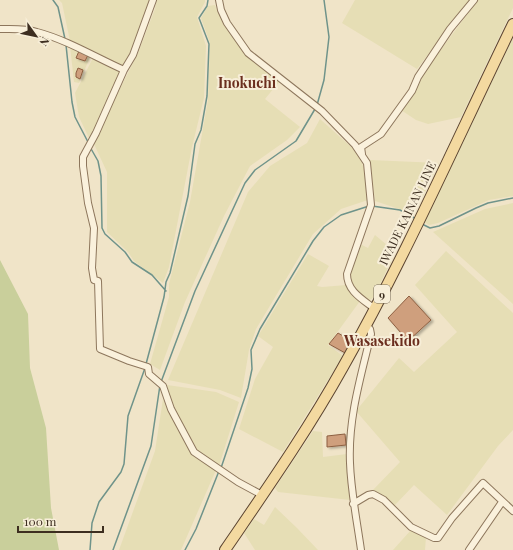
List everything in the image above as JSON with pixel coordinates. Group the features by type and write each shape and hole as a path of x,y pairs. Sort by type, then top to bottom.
{"main road":[{"name":"IWADE KAINAN LINE","path":"226,550 319,408 375,309 418,223 513,24"}],"street":[{"path":"153,0 133,54 124,70 96,133 83,157 88,203 94,228 92,268 94,280 98,281 100,350 148,367 148,374 163,386 171,408 194,452 238,482 262,495"},
{"path":"219,0 221,10 228,23 248,53 322,111 355,145 367,163 370,205 347,274 347,281 350,288 375,309"},
{"path":"362,154 361,147 381,134 412,91 418,77 450,29 474,0"},
{"path":"0,29 36,31 68,43 124,70"},
{"path":"361,550 353,504 349,462 353,409 371,334 370,329 366,325"},
{"path":"353,504 368,494 373,494 384,500 411,527 434,538 438,538 452,518 483,483 513,511"},
{"path":"469,550 502,502"}],"shaded area":[{"path":"59,0 151,0 131,53 123,67 70,41 62,3"},
{"path":"156,0 205,0 197,17 206,46 204,98 192,147 169,267 163,283 134,261 128,252 107,232 107,172 93,142 138,53 155,9"},
{"path":"355,0 469,0 417,69 342,23"},
{"path":"478,0 513,0 513,8 461,117 428,124 416,120 401,110 421,76"},
{"path":"215,5 218,13 246,54 279,82 265,99 300,127 287,140 250,166 224,216 185,302 160,370 150,364 169,297 169,284 190,202 208,100 210,43 201,18 208,6"},
{"path":"513,38 513,196 489,200 438,223 429,225 424,222"},
{"path":"70,46 91,55 79,83 74,82"},
{"path":"93,58 121,71 90,140 79,117 75,93"},
{"path":"320,119 359,154 365,172 368,200 341,209 313,234 256,329 249,350 241,398 220,390 168,380 248,192 270,166 307,143"},
{"path":"370,160 439,163 423,196 405,211 375,201"},
{"path":"513,203 513,304 433,232 485,209"},
{"path":"375,235 387,245 381,256 391,262 373,298 368,301 351,284 350,277 360,244 368,248"},
{"path":"446,251 513,313 513,430 498,446 447,515 414,485 395,505 372,491 400,462 356,411 399,358 414,372 457,332 415,285"},
{"path":"308,254 329,266 317,286 346,285 351,293 360,301 328,345 343,356 283,452 239,429 255,379 273,347 258,336"},
{"path":"167,385 216,392 239,402 219,466 195,450 173,407"},
{"path":"163,399 192,455 216,470 181,550 119,550 155,451"},
{"path":"313,431 322,432 323,457 347,454 350,500 278,492 275,488"},
{"path":"275,507 318,550 255,550 244,533 254,519 264,525"},
{"path":"411,530 426,537 425,550 393,550"}],"green space":[{"path":"0,260 28,314 30,368 46,428 51,508 59,550 0,550"}],"building":[{"path":"79,51 88,55 85,61 76,58"},
{"path":"78,68 83,70 80,79 76,77"},
{"path":"409,296 431,320 408,341 388,318"},
{"path":"338,333 353,342 347,354 329,344"},
{"path":"345,434 346,445 327,447 327,436"}],"waterway":[{"path":"53,0 58,7 65,39"},
{"path":"146,364 164,297 166,282 170,273 188,196 195,144 201,130 207,96 209,44 199,18 207,6 208,0"},
{"path":"317,105 324,80 329,37 324,0"},
{"path":"66,45 75,117 89,144"},
{"path":"161,382 195,291 245,183 255,170 296,141 315,109"},
{"path":"90,147 98,161 101,176 102,228 105,234 125,252 132,262 152,275 166,291"},
{"path":"422,224 430,228 439,226 488,203 513,198"},
{"path":"221,468 248,388 252,369 251,350 260,329 313,241 324,227 341,215 369,206"},
{"path":"372,206 400,210 416,219"},
{"path":"90,550 92,523 99,502 121,472 124,464 128,416 145,368"},
{"path":"113,550 151,446 160,385"},
{"path":"185,550 196,529 219,471"}],"district":[{"name":"Inokuchi","path":"247,82"},
{"name":"Wasasekido","path":"382,340"}]}
